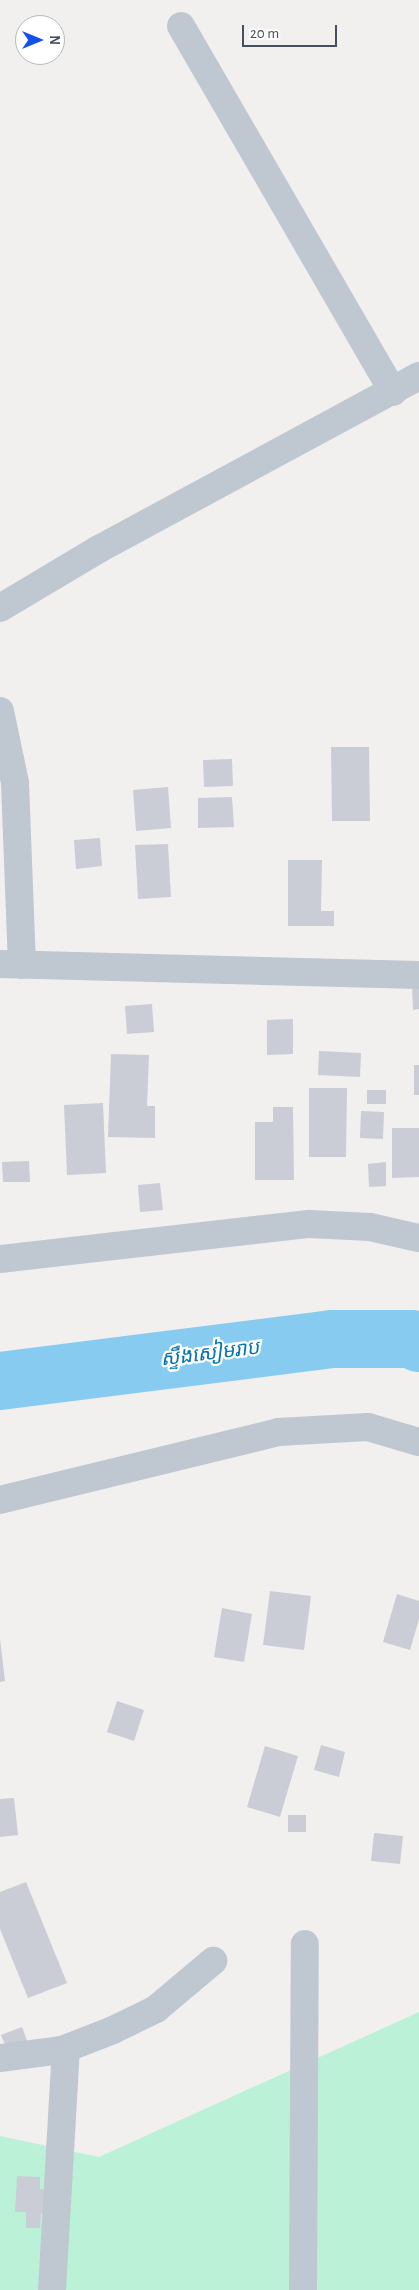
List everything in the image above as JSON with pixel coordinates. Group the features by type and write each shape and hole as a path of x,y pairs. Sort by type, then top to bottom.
{"street":[{"path":"182,26 393,392"},
{"path":"0,608 100,549 393,392 419,376"},
{"path":"0,711 15,783 11,964 419,975"},
{"path":"0,1259 309,1224 370,1227 419,1238"},
{"path":"0,1500 278,1432 368,1427 419,1442"},
{"path":"303,2290 305,1944"},
{"path":"0,2058 66,2048 113,2030 156,2009 213,1961"},
{"path":"52,2290 66,2048"}],"green space":[{"path":"419,2012 419,2290 0,2290 0,2136 99,2157"}],"building":[{"path":"331,747 369,747 370,821 332,821"},
{"path":"232,759 233,786 204,787 203,760"},
{"path":"168,787 171,828 136,831 133,790"},
{"path":"232,797 234,827 198,828 198,798"},
{"path":"100,838 102,866 76,869 74,840"},
{"path":"168,844 171,897 138,899 135,845"},
{"path":"288,860 322,860 321,911 334,911 334,926 288,926"},
{"path":"412,985 419,985 419,1009 413,1010"},
{"path":"152,1004 154,1032 127,1034 125,1006"},
{"path":"293,1019 293,1054 267,1055 267,1020"},
{"path":"319,1051 361,1053 360,1077 318,1075"},
{"path":"111,1054 149,1055 147,1106 155,1106 155,1138 108,1137"},
{"path":"414,1065 419,1065 419,1095 414,1095"},
{"path":"309,1088 347,1088 346,1157 309,1157"},
{"path":"367,1090 386,1090 386,1104 367,1104"},
{"path":"103,1103 106,1173 67,1175 64,1105"},
{"path":"273,1107 293,1107 294,1180 255,1180 255,1122 273,1122"},
{"path":"361,1111 384,1112 383,1139 360,1138"},
{"path":"392,1128 419,1128 419,1177 392,1178"},
{"path":"29,1161 30,1182 3,1182 2,1162"},
{"path":"386,1162 386,1186 369,1187 368,1164"},
{"path":"160,1183 163,1210 140,1212 138,1185"},
{"path":"270,1591 311,1596 304,1650 263,1645"},
{"path":"397,1594 419,1601 419,1619 410,1650 383,1642"},
{"path":"222,1608 252,1614 244,1662 214,1657"},
{"path":"0,1639 5,1681 0,1682"},
{"path":"117,1701 144,1710 134,1741 107,1732"},
{"path":"321,1745 345,1752 339,1777 314,1770"},
{"path":"265,1746 298,1756 280,1817 247,1807"},
{"path":"14,1798 18,1835 0,1837 0,1799"},
{"path":"288,1815 306,1815 306,1832 288,1832"},
{"path":"374,1833 403,1836 400,1864 371,1861"},
{"path":"26,1882 67,1983 28,1998 0,1929 0,1892"},
{"path":"22,2027 29,2046 9,2054 1,2035"},
{"path":"17,2176 40,2177 40,2189 53,2190 52,2214 41,2213 40,2228 26,2228 26,2212 15,2212"}],"waterway":[{"name":"ស្ទឹងសៀមរាប","path":"0,1381 332,1339 411,1339 419,1343"}]}
